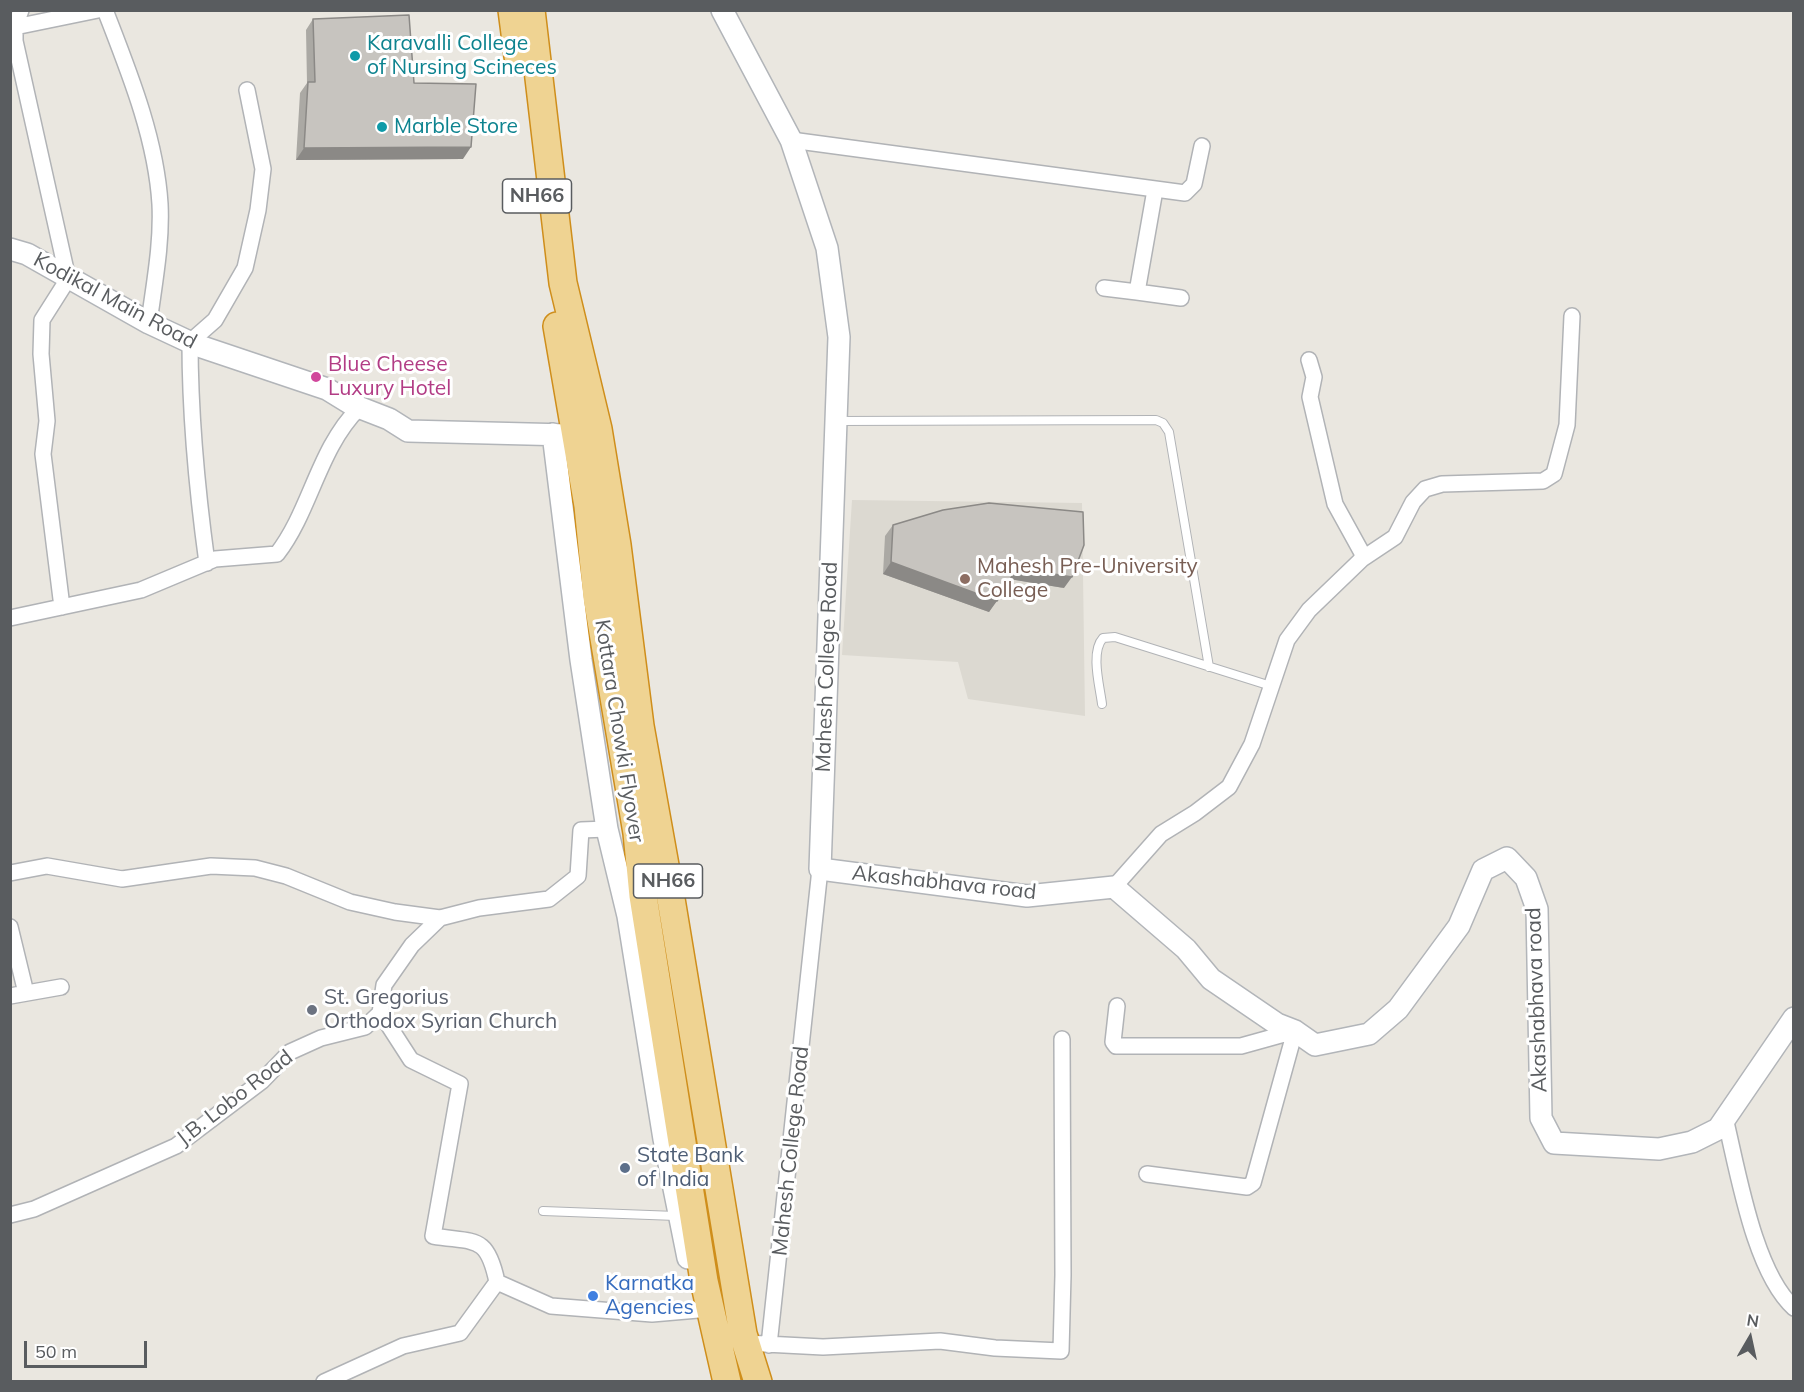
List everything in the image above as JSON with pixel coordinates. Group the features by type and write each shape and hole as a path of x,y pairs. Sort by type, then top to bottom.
{"highway":[{"name":"NH66","path":"512,10 547,269 576,433 617,545 640,726 758,1344 758,1382"},
{"name":"NH66","path":"531,10 563,283 576,433"},
{"name":"Kottara Chowki Flyover","path":"576,433 588,506 597,597 637,833 643,896 702,1269 727,1382"}],"street":[{"path":"21,10 15,27 15,41 68,279 42,320 40,354 47,421 43,454 62,607"},
{"path":"15,27 98,10"},
{"path":"105,10 126,64 152,150 160,204 160,244 149,323"},
{"name":"Mahesh College Road","path":"722,10 791,140 827,248 839,337 820,869 758,1344"},
{"path":"207,563 198,494 190,382 190,342 215,320 245,268 258,210 263,170 248,90"},
{"path":"791,140 1185,194 1191,190 1202,146"},
{"path":"1137,292 1155,190"},
{"name":"Kodikal Main Road","path":"10,249 27,254 149,323 190,342 327,389 359,408 389,419 408,431 576,433"},
{"path":"1104,288 1181,298"},
{"path":"1114,887 1161,834 1195,813 1229,787 1252,744 1287,640 1296,626 1362,559 1395,537 1413,502 1425,489 1442,484 1543,481 1554,474 1567,425 1572,316"},
{"path":"1309,360 1314,377 1310,397 1335,504 1362,553 1362,559"},
{"path":"10,618 141,590 215,559 277,555 291,536 310,487 336,438 346,421 359,408"},
{"path":"576,433 580,660 607,829 628,916 664,1139 698,1310 715,1382"},
{"path":"10,873 47,866 122,879 211,866 255,868 286,876 350,902 395,912 440,918 479,908 549,898 578,876 581,830 607,829"},
{"name":"Akashabhava road","path":"820,869 1027,896 1114,887 1186,949 1211,979 1277,1024 1295,1031 1315,1045 1369,1035 1398,1009 1460,926 1483,870 1507,858 1526,878 1537,909 1541,1118 1554,1143 1659,1149 1692,1142 1718,1129 1794,1018"},
{"path":"440,918 412,945 384,985 380,1012 411,1059 460,1084 433,1236 481,1244 488,1250 497,1282"},
{"path":"10,927 18,995 61,987"},
{"path":"1117,1006 1113,1042 1116,1046 1241,1046 1295,1031"},
{"name":"J.B. Lobo Road","path":"10,1215 34,1209 176,1146 262,1081 290,1052 321,1038 365,1027 380,1012"},
{"path":"1147,1174 1247,1187 1253,1183 1295,1031"},
{"path":"758,1344 823,1347 940,1341 995,1348 1061,1351 1062,1039"},
{"path":"1725,1118 1766,1271 1785,1300 1794,1308"},
{"path":"497,1282 551,1306 652,1314 698,1310"},
{"path":"324,1382 403,1346 460,1333 497,1282"}],"lane":[{"path":"836,421 1156,420 1164,423 1169,432 1209,667"},
{"path":"1102,705 1097,652 1098,643 1103,638 1115,637 1271,686"},
{"path":"543,1211 679,1216"}],"shaded area":[{"name":"Mahesh Pre-University College","path":"852,500 1082,503 1085,716 968,699 958,662 842,655"}],"building":[{"path":"409,15 414,83 476,84 471,147 304,148 308,82 315,82 313,19"},
{"path":"989,503 1083,512 1084,545 1072,577 1017,568 997,601 891,562 893,525 943,510"}],"place":[{"name":"Karavalli College of Nursing Scineces","path":"355,56"},
{"name":"Marble Store","path":"382,127"},
{"name":"Blue Cheese Luxury Hotel","path":"316,377"},
{"name":"Mahesh Pre-University College","path":"965,579"},
{"name":"St. Gregorius Orthodox Syrian Church","path":"312,1010"},
{"name":"State Bank of India","path":"625,1168"},
{"name":"Karnatka Agencies","path":"593,1296"}]}
